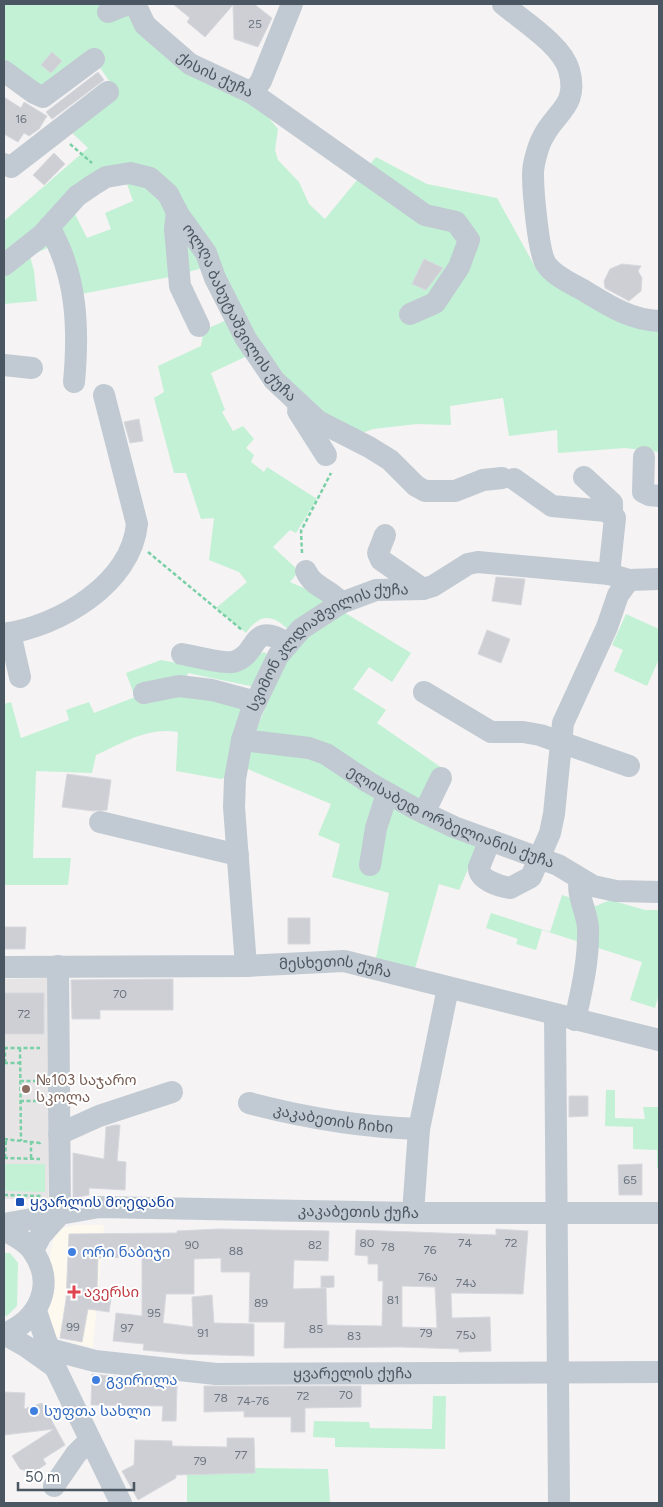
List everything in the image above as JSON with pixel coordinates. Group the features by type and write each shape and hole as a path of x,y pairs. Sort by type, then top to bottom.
{"street":[{"name":"ქისის ქუჩა","path":"138,4 136,6 145,25 190,64 252,93 262,82 292,4"},
{"path":"503,4 558,50 569,70 572,88 569,105 543,137 533,172 541,247 546,264 561,277 619,312 643,320 659,321"},
{"path":"4,70 34,93 44,97 94,59"},
{"path":"6,169 108,92"},
{"path":"252,93 425,215 456,222 469,240 459,268 435,302 410,314"},
{"name":"ოლღა ბახუტაშვილის ქუჩა","path":"4,265 49,227 77,196 106,177 130,173 150,178 161,185 206,253 215,278 246,339 274,380 318,422 369,447 390,460 416,486 425,490 455,491 483,480 508,478 552,506 606,511 612,514"},
{"path":"177,211 175,229 180,286 199,326"},
{"path":"49,227 64,260 77,316 74,382"},
{"path":"4,365 32,368"},
{"path":"20,677 7,634 28,631 53,621 85,600 120,568 135,542 137,524 104,395"},
{"path":"289,395 329,463"},
{"path":"644,457 643,492 648,495 659,496"},
{"path":"490,840 478,871 494,884 510,888 525,882 531,876 550,833 554,814 562,723 601,642 618,595 619,577 615,518 612,514 612,502 584,477"},
{"path":"385,535 378,553 381,560 423,589"},
{"name":"სვიმონ კლდიაშვილის ქუჩა","path":"246,966 234,808 235,779 242,740 256,702 278,656 287,643 302,629 341,603 376,590 423,589 433,586 468,564 478,562 619,577 659,579"},
{"path":"306,571 313,582 341,603"},
{"path":"182,654 232,662 243,657 256,641 269,634 287,643"},
{"path":"144,693 179,686 212,690 256,702"},
{"path":"424,692 491,732 524,732 561,740 628,766"},
{"name":"ელისაბედ ორბელიანის ქუჩა","path":"242,740 309,748 326,754 387,794 424,813 558,865 593,886 616,891 659,892"},
{"path":"424,813 441,778"},
{"path":"370,865 376,828 387,794"},
{"path":"100,822 238,855"},
{"path":"560,1503 556,1214 565,1017 586,972 588,943 585,910 579,890 580,879"},
{"name":"მესხეთის ქუჩა","path":"4,967 246,966 344,961 659,1040"},
{"path":"32,1250 41,1235 60,1214 49,1134 58,966"},
{"path":"414,1213 420,1129 448,988"},
{"path":"49,1134 172,1092"},
{"name":"კაკაბეთის ჩიხი","path":"250,1103 332,1122 367,1127 420,1129"},
{"name":"კაკაბეთის ქუჩა","path":"4,1224 99,1207 414,1213 659,1213"},
{"path":"4,1230 25,1242 32,1250 42,1269 44,1283 42,1298 36,1311 22,1326 4,1334"},
{"path":"36,1311 52,1358 121,1503"},
{"path":"4,1334 52,1358"},
{"name":"ყვარელის ქუჩა","path":"52,1358 216,1374 659,1372"},
{"path":"54,1486 76,1454 90,1440"}],"path":[{"path":"68,142 94,165 94,170"},
{"path":"306,571 300,537 301,531 329,463"},
{"path":"135,542 256,641"},
{"path":"20,1063 4,1063 4,1048 41,1048 41,1057"},
{"path":"20,1048 21,1141"},
{"path":"40,1088 41,1073"},
{"path":"20,1081 41,1081"},
{"path":"40,1094 40,1110"},
{"path":"20,1101 40,1101"},
{"path":"40,1159 4,1158 5,1139 40,1143 49,1134"},
{"path":"30,1158 31,1142"},
{"path":"4,1195 45,1196"}],"shaded area":[{"name":"№103 საჯარო სკოლა","path":"50,978 48,1199 4,1199 4,979"},
{"path":"77,1225 104,1225 93,1348 56,1337 48,1313 51,1298 50,1254 53,1241 57,1232 63,1228"}],"green space":[{"path":"4,4 131,4 262,110 278,129 275,150 278,160 299,182 309,204 325,219 376,157 427,184 497,198 538,272 599,310 659,327 659,452 625,448 558,453 557,430 509,436 503,398 450,406 451,425 417,424 373,429 357,435 282,383 209,249 130,169 4,259 4,221 88,148 68,129 117,92 98,65 44,88 4,59"},
{"path":"126,181 160,189 202,268 175,276 76,295 55,228 72,208 87,238 111,229 105,213 133,201"},
{"path":"40,241 56,244 30,256 34,271 37,301 4,304 4,269"},
{"path":"227,320 249,355 211,373 225,410 222,412 233,431 243,426 254,439 246,448 254,455 251,462 264,472 267,467 317,499 296,533 290,530 273,547 299,571 290,582 324,597 332,605 292,633 274,619 263,618 246,633 216,608 247,582 239,572 209,560 214,518 201,519 186,473 174,473 154,398 164,392 158,366 201,346 204,330"},
{"path":"342,611 411,653 392,682 369,667 353,689 386,710 377,723 442,768 424,806 256,730 289,651"},
{"path":"626,614 659,629 659,659 647,686 614,671 623,650 612,645"},
{"path":"264,652 270,656 255,687 188,673 182,693 243,708 226,777 221,779 176,771 178,732 167,731 136,737 96,755 92,773 36,771 33,858 71,858 68,885 4,885 4,704 11,702 21,738 69,720 66,710 89,702 94,713 135,697 126,673 161,660 221,671"},
{"path":"255,748 326,763 478,846 459,890 439,884 414,972 375,963 389,893 332,877 340,844 318,835 331,804 243,767 245,759"},
{"path":"562,895 596,906 610,900 645,910 659,910 659,994 655,1008 630,1000 642,962 542,930 536,950 516,944 518,939 486,928 491,913 550,932"},
{"path":"606,1090 615,1090 615,1118 645,1119 643,1107 659,1107 659,1168 657,1168 657,1150 633,1149 633,1127 605,1126"},
{"path":"4,1164 45,1164 45,1192 4,1191"},
{"path":"4,1253 10,1253 18,1263 17,1306 7,1316 4,1315"},
{"path":"433,1396 446,1396 445,1449 335,1447 335,1438 313,1437 314,1421 369,1422 370,1428 432,1429"},
{"path":"187,1467 328,1469 330,1503 187,1503"}],"building":[{"path":"173,4 254,4 272,18 258,47 234,39 233,5 205,37 187,22 190,18"},
{"path":"52,52 62,61 51,73 41,65"},
{"path":"98,72 104,80 52,119 46,112"},
{"path":"4,97 21,108 24,102 47,116 39,129 29,136 24,133 18,142 4,134"},
{"path":"54,153 65,164 44,185 33,175"},
{"path":"424,259 443,268 426,290 412,284"},
{"path":"622,264 641,266 638,271 642,278 641,291 629,301 605,288 604,281 610,269"},
{"path":"139,419 143,441 130,443 124,422"},
{"path":"496,577 525,579 521,605 492,601"},
{"path":"487,630 510,639 501,663 478,654"},
{"path":"67,774 111,780 107,810 93,811 62,807"},
{"path":"288,918 310,918 310,944 288,944"},
{"path":"4,927 26,927 25,949 4,949"},
{"path":"173,979 173,1010 100,1010 100,1019 72,1019 71,980"},
{"path":"4,993 44,993 44,1034 4,1034"},
{"path":"569,1096 588,1096 588,1116 569,1117"},
{"path":"120,1125 117,1161 126,1162 125,1190 89,1188 89,1195 73,1198 73,1153 104,1159 106,1127"},
{"path":"642,1164 642,1195 619,1195 618,1165"},
{"path":"218,1229 329,1231 328,1261 294,1260 293,1289 326,1288 327,1325 382,1326 383,1281 378,1281 378,1264 368,1264 368,1256 355,1255 356,1230 496,1235 496,1229 528,1231 523,1294 451,1293 452,1318 490,1317 491,1351 459,1352 459,1349 401,1347 284,1348 285,1322 249,1322 250,1272 221,1272 221,1258 194,1259 194,1294 166,1294 163,1323 193,1327 192,1297 212,1295 214,1323 254,1324 254,1356 185,1354 143,1350 144,1344 113,1341 116,1313 142,1316 142,1257 98,1258 97,1290 112,1292 109,1312 88,1309 82,1342 60,1338 66,1300 69,1234 177,1233 177,1231","holes":["402,1286 435,1287 437,1328 402,1327"]},
{"path":"321,1276 334,1276 334,1287 321,1288"},
{"path":"92,1374 131,1378 131,1384 177,1385 176,1421 162,1421 163,1406 91,1405"},
{"path":"204,1386 361,1386 361,1407 305,1408 305,1432 291,1432 291,1417 244,1417 244,1411 204,1412"},
{"path":"4,1392 25,1393 24,1409 42,1403 65,1445 43,1459 46,1464 33,1473 20,1469 12,1456 54,1429 4,1435"},
{"path":"227,1438 254,1438 255,1473 176,1475 176,1478 138,1500 122,1471 134,1465 135,1440 172,1441 172,1446 227,1447"}],"place":[{"name":"№103 საჯარო სკოლა","path":"26,1089"},
{"name":"ყვარლის მოედანი","path":"20,1202"},
{"name":"ორი ნაბიჯი","path":"72,1252"},
{"name":"ავერსი","path":"74,1292"},
{"name":"გვირილა","path":"96,1380"},
{"name":"სუფთა სახლი","path":"34,1411"}]}
